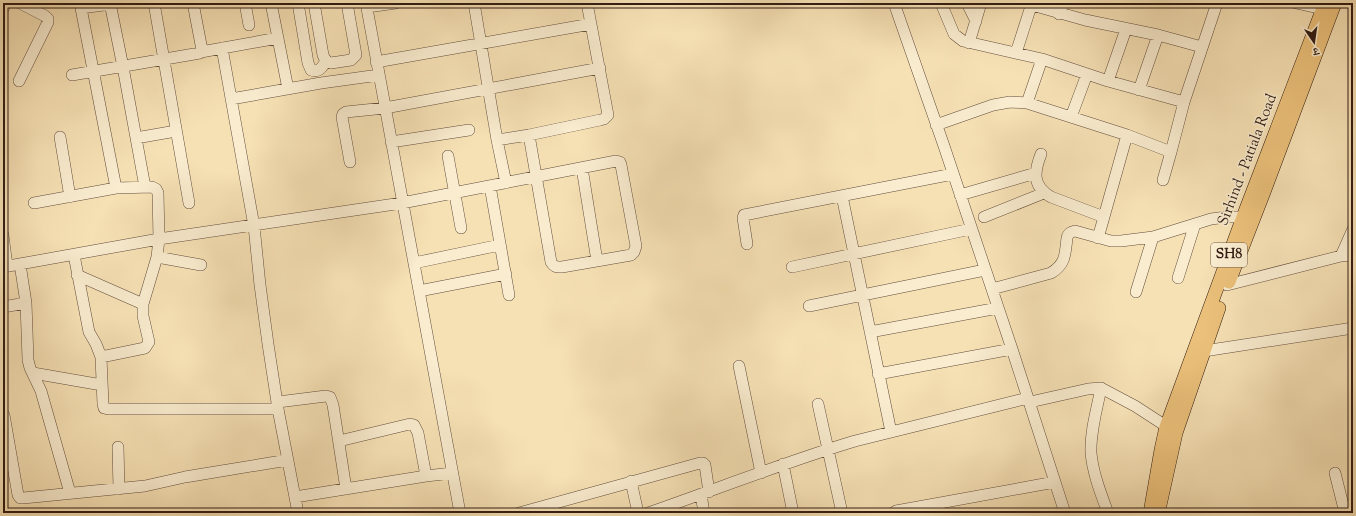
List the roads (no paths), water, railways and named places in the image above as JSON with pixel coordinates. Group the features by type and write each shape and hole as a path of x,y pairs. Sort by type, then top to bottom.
{"main road":[{"path":"1159,513 1171,430 1204,351 1227,285 1264,192 1335,3"},
{"name":"Sirhind - Patiala Road","path":"1150,513 1161,450 1171,430 1243,217 1324,6"}],"street":[{"path":"3,9 6,3"},
{"path":"19,82 48,22 48,19 45,16 20,3"},
{"path":"116,188 80,6 111,3 145,187"},
{"path":"154,3 190,203"},
{"path":"193,3 202,47 201,52"},
{"path":"245,3 249,25"},
{"path":"271,3 288,89"},
{"path":"298,3 308,63 311,70 314,72 318,71 322,68 326,60"},
{"path":"314,3 322,50 328,63 351,60 356,56 347,3"},
{"path":"396,3 366,5 460,513"},
{"path":"474,3 497,140 506,183"},
{"path":"497,140 600,120 607,117 608,115 600,68 587,3"},
{"path":"894,3 992,289 1065,513"},
{"path":"941,3 954,34 963,41 1042,60 1108,81 1184,102"},
{"path":"967,3 976,21"},
{"path":"969,43 981,3"},
{"path":"1163,180 1184,102 1216,3"},
{"path":"1296,3 1324,6"},
{"path":"1016,53 1032,4 1061,8 1126,29 1158,35 1202,47"},
{"path":"376,62 591,24"},
{"path":"1108,81 1126,29"},
{"path":"1139,90 1158,35"},
{"path":"72,75 164,60 278,38"},
{"path":"222,48 254,226 260,285 278,406 298,513"},
{"path":"1027,103 1042,60"},
{"path":"350,162 342,117 343,114 385,108 600,68"},
{"path":"1071,117 1087,74"},
{"path":"231,99 379,75"},
{"path":"936,124 993,105 1010,102 1027,103 1127,135 1171,152"},
{"path":"391,142 469,130"},
{"path":"136,138 176,131"},
{"path":"3,235 5,266 159,239 402,203 536,178 616,161 620,162 621,165 636,246 631,255 557,268 553,266 551,262 536,178 528,135"},
{"path":"1098,238 1127,135"},
{"path":"60,136 70,197"},
{"path":"1041,154 1036,173 1039,187 1044,193 1104,217"},
{"path":"448,156 461,228"},
{"path":"582,168 597,262"},
{"path":"960,195 1036,173"},
{"path":"747,244 743,218 744,215 953,174"},
{"path":"490,186 509,295"},
{"path":"34,203 116,188 152,187 156,189 158,193 159,239 157,257 143,304 143,316 149,342 148,345 145,348 101,358"},
{"path":"984,217 1044,193"},
{"path":"842,196 864,296 878,374 891,432"},
{"path":"992,289 1057,269 1063,261 1066,238 1071,232 1075,231 1111,241 1121,241 1153,237 1218,218 1243,217"},
{"path":"1178,278 1195,224"},
{"path":"792,267 971,229"},
{"path":"1341,256 1353,229"},
{"path":"1136,292 1153,237"},
{"path":"414,263 500,245"},
{"path":"74,255 89,332 96,344 101,358 104,408 278,406 326,396 330,397 333,405 346,489"},
{"path":"1227,285 1341,256 1353,255"},
{"path":"157,257 201,265"},
{"path":"20,264 26,303 28,360 41,391 70,493"},
{"path":"809,306 864,296 985,270"},
{"path":"419,291 506,274"},
{"path":"77,275 143,304"},
{"path":"3,307 26,303"},
{"path":"870,332 998,308"},
{"path":"1204,351 1353,328"},
{"path":"878,374 1012,349"},
{"path":"739,366 761,472"},
{"path":"33,373 102,385"},
{"path":"648,513 828,449 891,432 1029,400 1088,390 1101,388 1135,406 1171,430"},
{"path":"1101,388 1091,439 1091,453 1093,468 1108,513"},
{"path":"818,404 842,513"},
{"path":"4,415 20,498 157,484 185,477 288,460"},
{"path":"339,441 410,424 414,425 418,433 426,476"},
{"path":"118,447 119,489"},
{"path":"520,513 702,463 705,465 704,513"},
{"path":"783,464 793,513"},
{"path":"294,497 452,473"},
{"path":"1335,473 1344,513"},
{"path":"632,481 638,513"},
{"path":"893,513 896,511 1055,482"}]}
